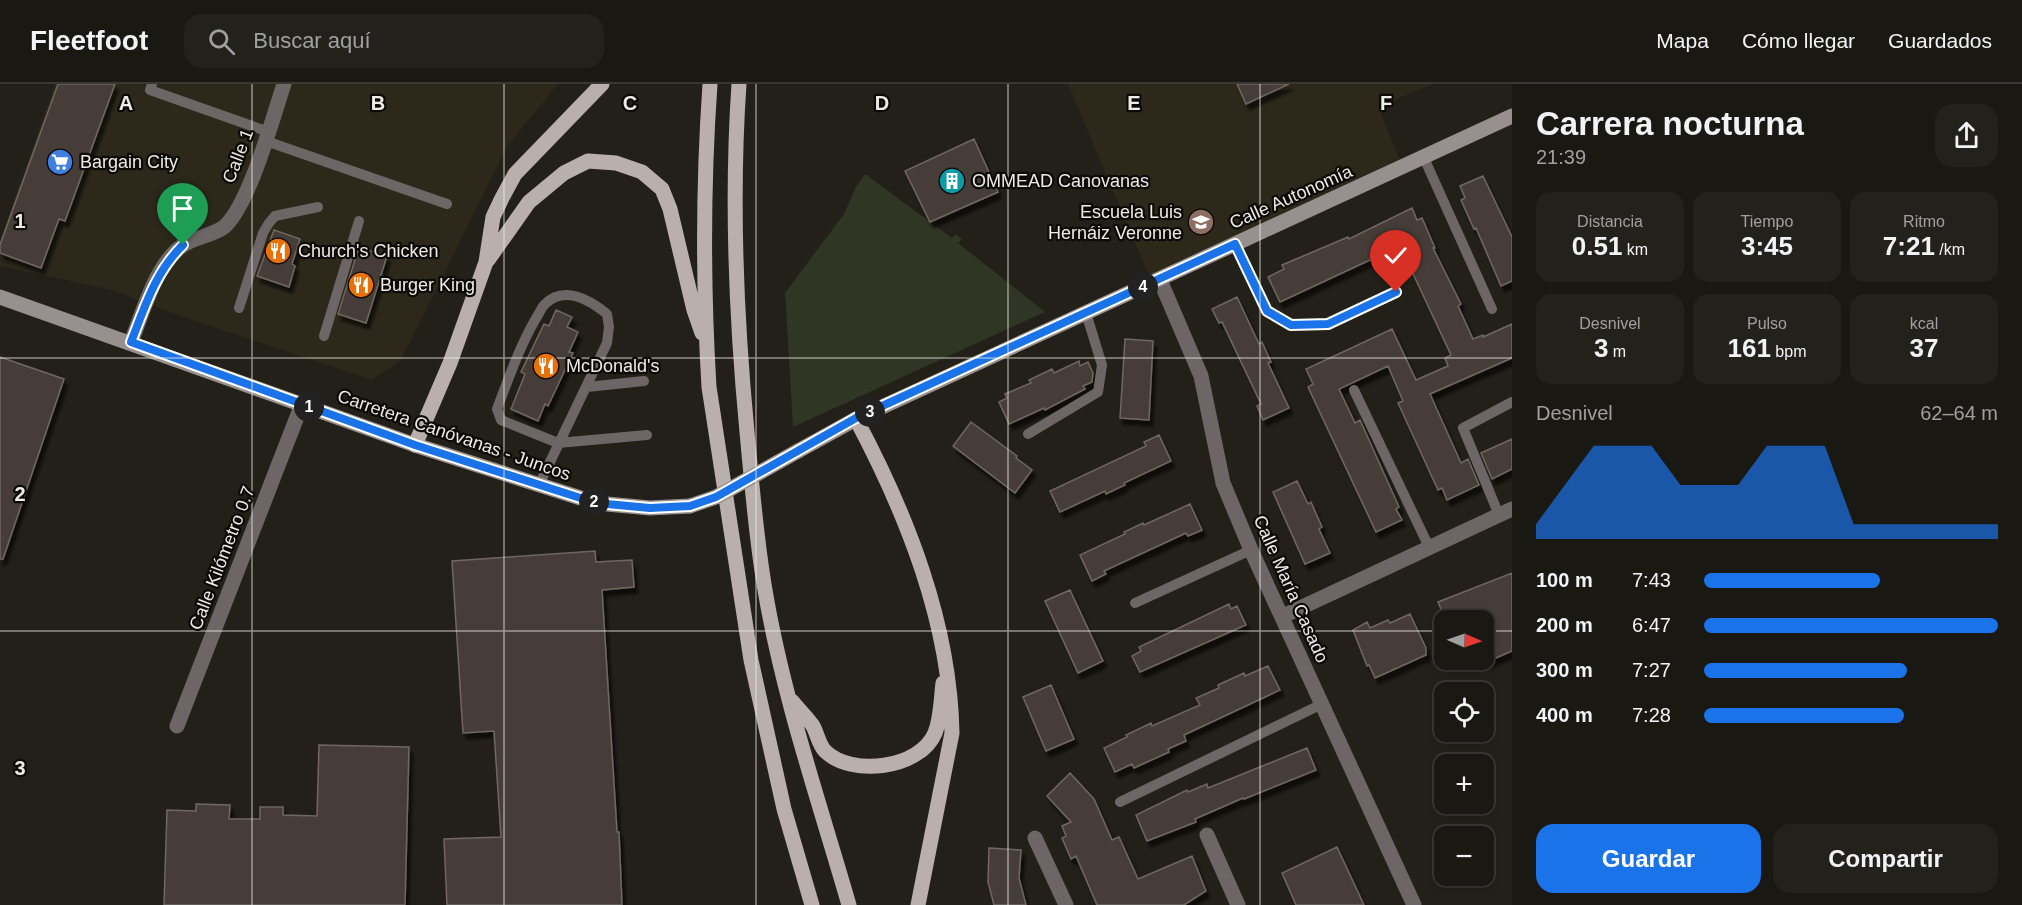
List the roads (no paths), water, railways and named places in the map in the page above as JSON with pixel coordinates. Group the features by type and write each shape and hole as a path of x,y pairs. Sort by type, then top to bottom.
{"main road":[{"path":"415,445 450,363 486,262 493,217 515,174 602,84"},
{"path":"710,84 706,212 706,342 709,387 751,660 784,809 812,905"},
{"path":"739,84 736,122 735,262 754,515 765,591 789,698 849,905"},
{"name":"Calle Autonomía","path":"856,418 1512,116"},
{"path":"486,262 529,202 564,173 588,161 616,163 642,172 662,189 670,209 693,310 706,342"},
{"name":"Carretera Canóvanas - Juncos","path":"0,297 415,445 596,503 650,508 690,506 716,497 856,418"},
{"path":"856,418 914,542 934,613 952,706 952,733 918,905"},
{"path":"789,698 812,725 824,750 844,762 866,766 890,765 924,748 934,734 945,665"}],"street":[{"name":"Calle 1","path":"131,342 156,280 169,259 183,245 224,226 240,205 268,136 284,84"},
{"name":"Calle María Casado","path":"1160,280 1201,376 1223,483 1251,550 1414,905"},
{"name":"Calle Kilómetro 0.7","path":"177,726 302,404"},
{"path":"1282,616 1505,512"},
{"path":"1207,835 1238,905"},
{"path":"1035,838 1065,905"}],"lane":[{"path":"152,84 150,90 447,204"},
{"path":"1424,158 1492,309"},
{"path":"239,308 268,223 275,216 318,207"},
{"path":"324,336 359,221"},
{"path":"1235,244 1267,311 1291,325 1328,324 1396,292"},
{"path":"539,485 558,443 607,343 609,327 607,314 591,301 571,295 556,298 545,304 528,333 497,410 501,420 558,443 647,435"},
{"path":"1028,434 1098,392 1102,365 1086,313"},
{"path":"587,387 644,381"},
{"path":"1354,390 1429,547"},
{"path":"1505,512 1463,428 1512,402"},
{"path":"1135,603 1251,550"},
{"path":"1120,802 1322,704"}],"place":[{"name":"Bargain City","path":"60,162"},
{"name":"OMMEAD Canovanas","path":"952,181"},
{"name":"Escuela Luis Hernáiz Veronne","path":"1201,222"},
{"name":"Church's Chicken","path":"278,251"},
{"name":"Burger King","path":"361,285"},
{"name":"McDonald's","path":"546,366"}]}
